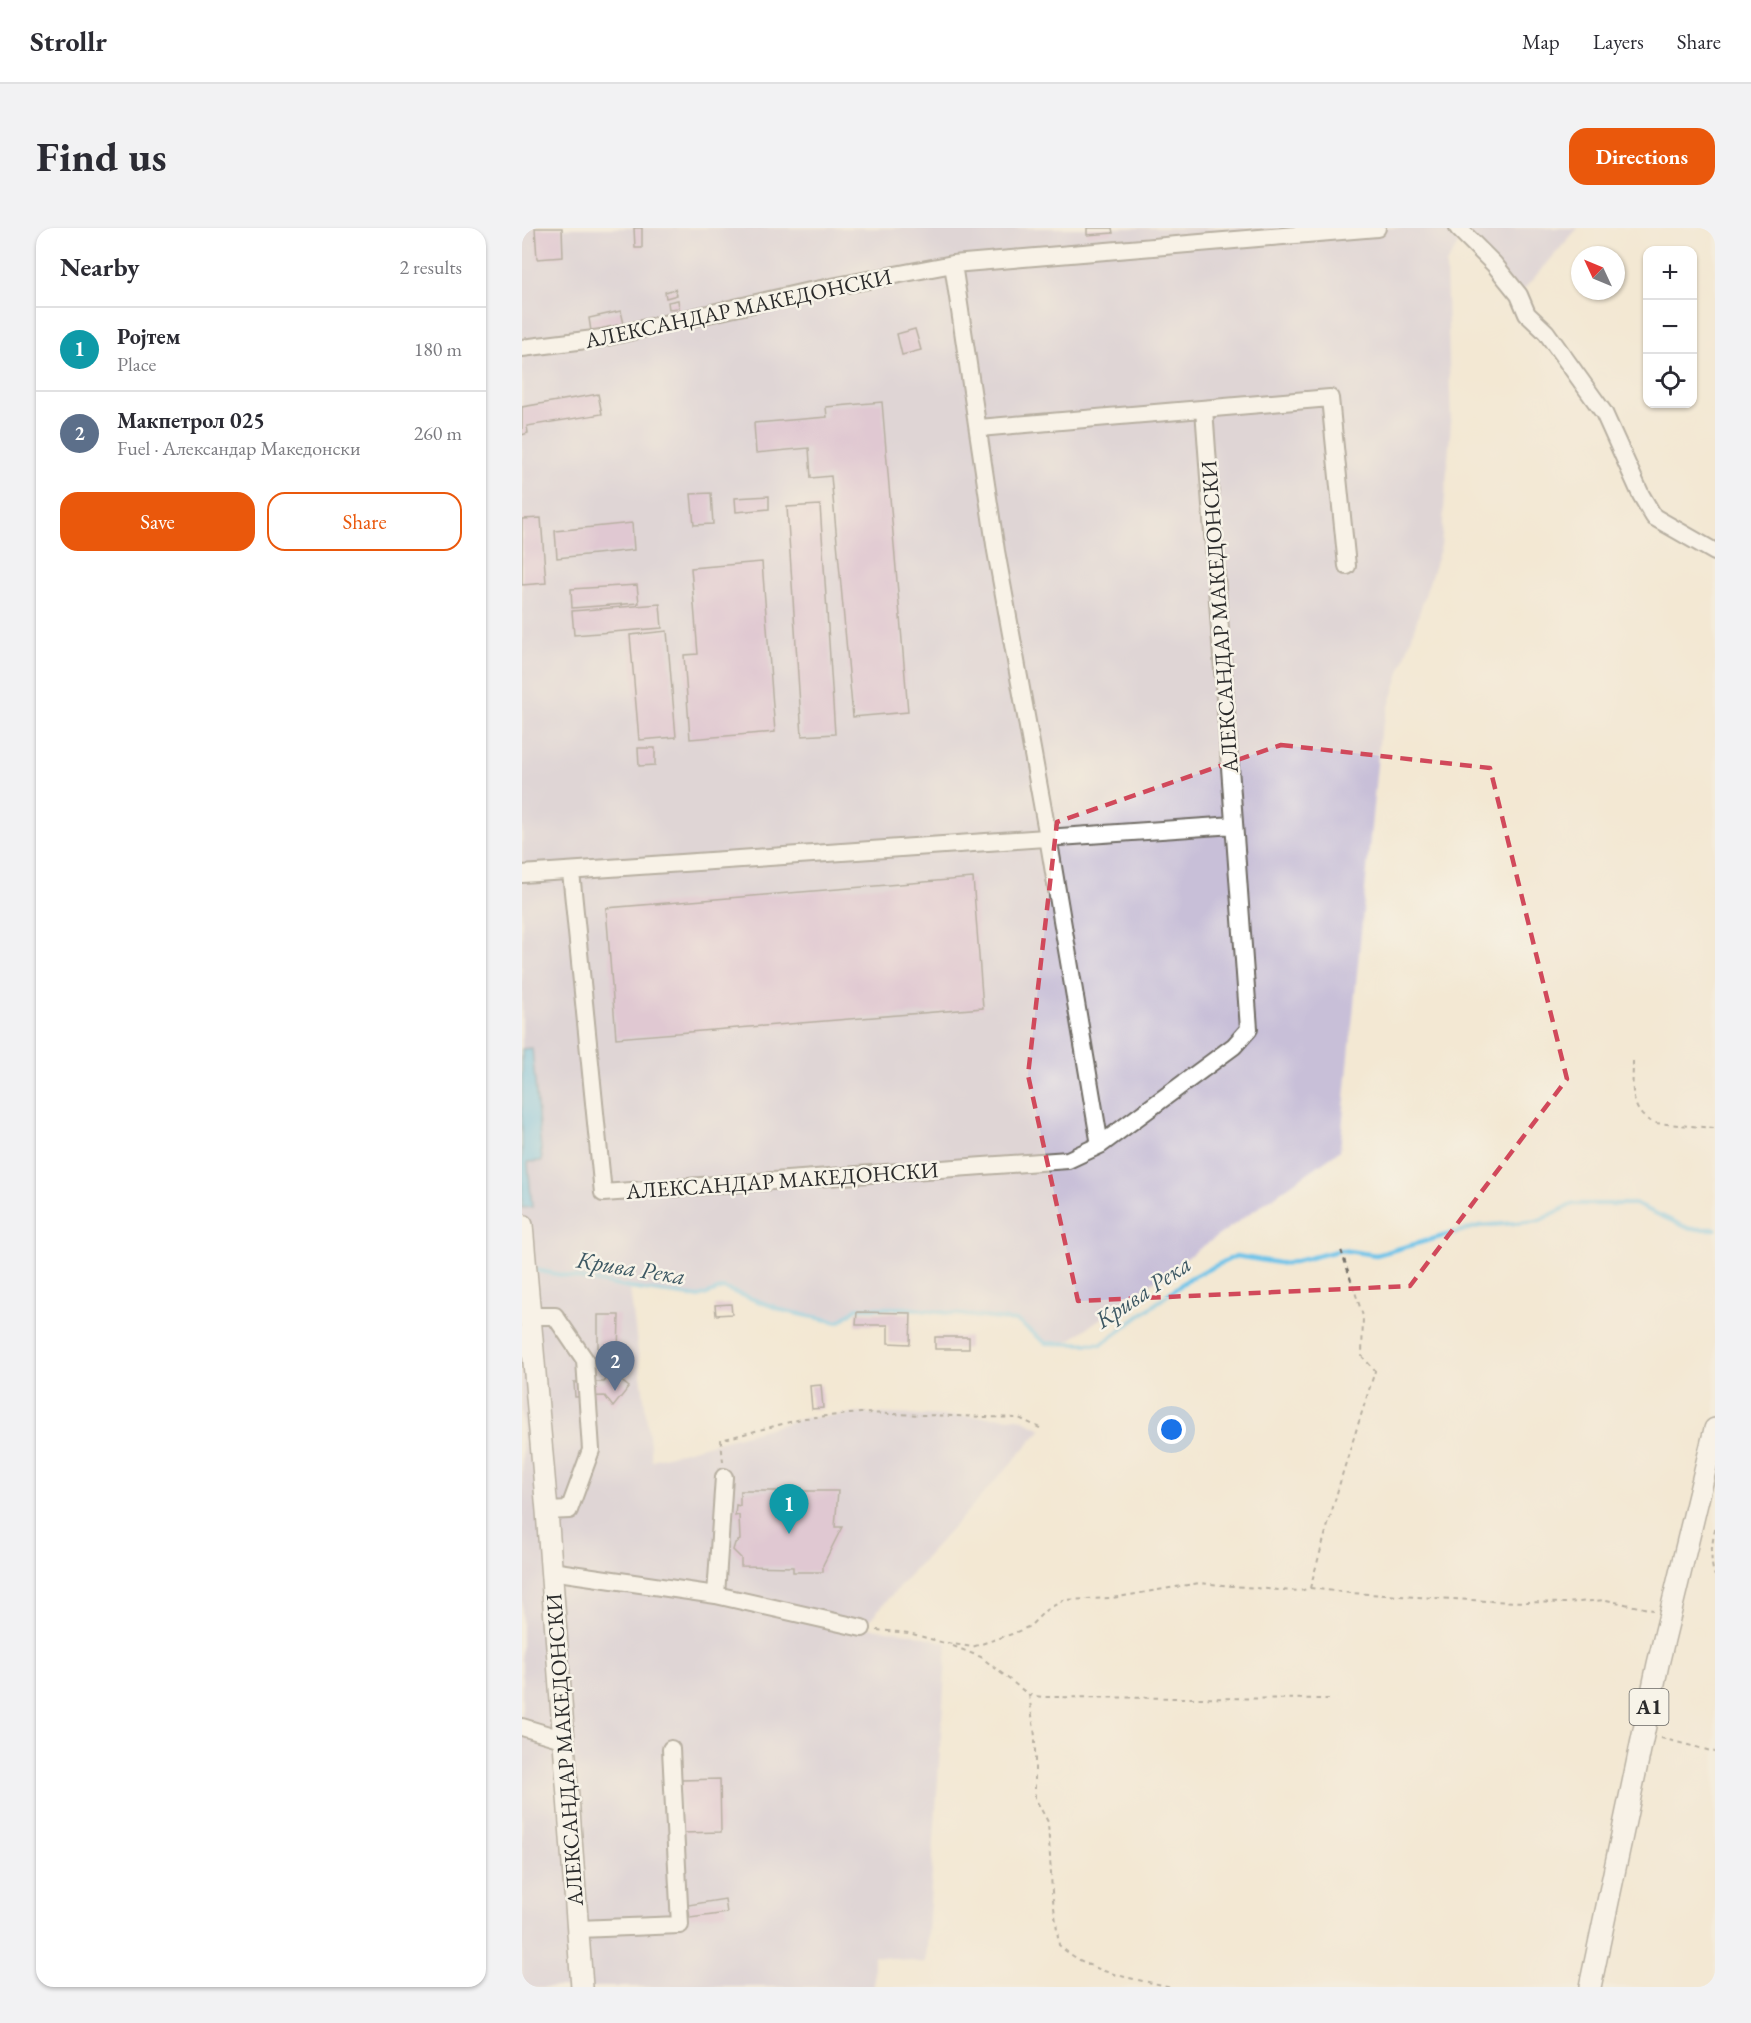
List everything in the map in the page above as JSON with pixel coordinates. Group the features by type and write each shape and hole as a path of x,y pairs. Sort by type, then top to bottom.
{"main road":[{"name":"АЛЕКСАНДАР МАКЕДОНСКИ","path":"522,1225 530,1316 529,1375 547,1511 582,1987"},
{"name":"A1","path":"1590,1987 1670,1613 1715,1429"}],"lane":[{"name":"АЛЕКСАНДАР МАКЕДОНСКИ","path":"522,348 602,338 805,292 953,264 1377,228"},
{"path":"1458,228 1512,288 1527,314 1546,332 1605,413 1641,495 1654,517 1715,552"},
{"path":"953,264 996,551 1048,837 1100,1145"},
{"path":"979,428 1330,398 1347,566"},
{"name":"АЛЕКСАНДАР МАКЕДОНСКИ","path":"571,872 603,1193 1068,1160 1100,1145 1234,1046 1249,1029 1204,409"},
{"path":"522,874 1234,825"},
{"path":"530,1316 555,1316 585,1360 591,1450 569,1510 547,1511"},
{"path":"716,1595 724,1477"},
{"name":"АЛЕКСАНДАР МАКЕДОНСКИ","path":"551,1571 716,1595 862,1628"},
{"path":"522,1727 562,1739"},
{"name":"АЛЕКСАНДАР МАКЕДОНСКИ","path":"578,1929 680,1925 671,1749"}],"path":[{"path":"1633,1061 1635,1104 1645,1119 1654,1123 1715,1128"},
{"path":"1310,1588 1343,1472 1376,1371 1362,1356 1363,1316 1341,1250"},
{"path":"724,1477 721,1440 806,1418 861,1413 1019,1418 1042,1429"},
{"path":"1715,1529 1712,1544 1712,1568 1715,1576"},
{"path":"862,1628 909,1633 972,1647 1030,1626 1046,1610 1064,1600 1112,1598 1199,1584 1300,1591 1310,1588 1350,1593 1487,1601 1565,1603 1605,1600 1670,1613"},
{"path":"947,1643 981,1657 1029,1695 1051,1698 1333,1699"},
{"path":"1029,1695 1035,1736 1035,1798 1048,1822 1052,1892 1059,1945 1076,1960 1105,1973 1172,1987"},
{"path":"1644,1735 1683,1742 1715,1752"}],"highlighted area":[{"path":"1281,745 1490,768 1567,1079 1410,1286 1078,1301 1028,1075 1057,822"}],"shaded area":[{"path":"522,228 1578,228 1519,295 1464,234 1446,265 1451,423 1441,546 1380,734 1340,1150 1067,1342 1046,1343 1017,1321 906,1308 857,1308 839,1322 785,1311 724,1288 699,1297 630,1289 652,1460 805,1418 861,1413 1019,1418 1042,1429 863,1627 909,1633 947,1643 926,1963 874,1956 874,1987 522,1987"}],"water":[{"path":"532,1048 542,1161 528,1162 532,1207 522,1208 522,1049"}],"building":[{"path":"535,228 562,228 563,257 537,259"},
{"path":"634,228 642,228 642,248 635,248"},
{"path":"1087,228 1112,228 1113,233 1087,235"},
{"path":"675,289 677,295 666,298 665,292"},
{"path":"678,300 679,308 669,309 668,302"},
{"path":"621,311 624,324 591,331 589,318"},
{"path":"915,329 921,350 902,355 897,334"},
{"path":"598,394 602,414 527,426 528,433 522,435 522,407"},
{"path":"882,402 908,712 853,717 831,476 811,478 809,448 756,453 754,423 827,417 826,407"},
{"path":"711,493 713,524 694,525 691,494"},
{"path":"769,496 769,509 736,512 735,498"},
{"path":"820,505 835,734 802,736 787,507"},
{"path":"541,518 546,583 522,585 522,519"},
{"path":"632,523 634,550 557,558 555,531"},
{"path":"762,562 775,732 690,739 684,655 698,654 691,568"},
{"path":"637,585 639,603 572,608 571,589"},
{"path":"660,604 662,628 574,635 572,611"},
{"path":"667,631 676,737 639,740 630,635"},
{"path":"638,748 655,748 655,765 639,766"},
{"path":"973,878 983,1008 616,1038 606,908"},
{"path":"731,1304 732,1314 716,1315 715,1305"},
{"path":"857,1312 911,1313 910,1344 888,1343 888,1325 856,1325"},
{"path":"598,1315 619,1315 618,1355 598,1355"},
{"path":"935,1337 969,1337 969,1349 935,1349"},
{"path":"611,1373 629,1387 613,1407 605,1396 575,1397 574,1382 604,1382"},
{"path":"821,1385 823,1408 812,1409 810,1386"},
{"path":"740,1491 838,1491 835,1527 842,1527 823,1565 823,1572 793,1572 793,1567 741,1566 741,1558 733,1550 735,1543 740,1540 739,1515 735,1516 736,1505 740,1506"},
{"path":"720,1779 721,1832 682,1833 681,1780"},
{"path":"725,1899 727,1913 690,1918 688,1905"}],"waterway":[{"name":"Крива Река","path":"530,1269 630,1288 699,1297 723,1288 785,1311 839,1322 857,1308 906,1308 1017,1321 1046,1343 1102,1344 1190,1278 1236,1256 1285,1264 1341,1250 1376,1255 1479,1226 1538,1221 1573,1204 1635,1204 1690,1229 1715,1229"}],"place":[{"name":"Макпетрол 025","path":"615,1391"},
{"name":"Ројтем","path":"789,1534"}]}
